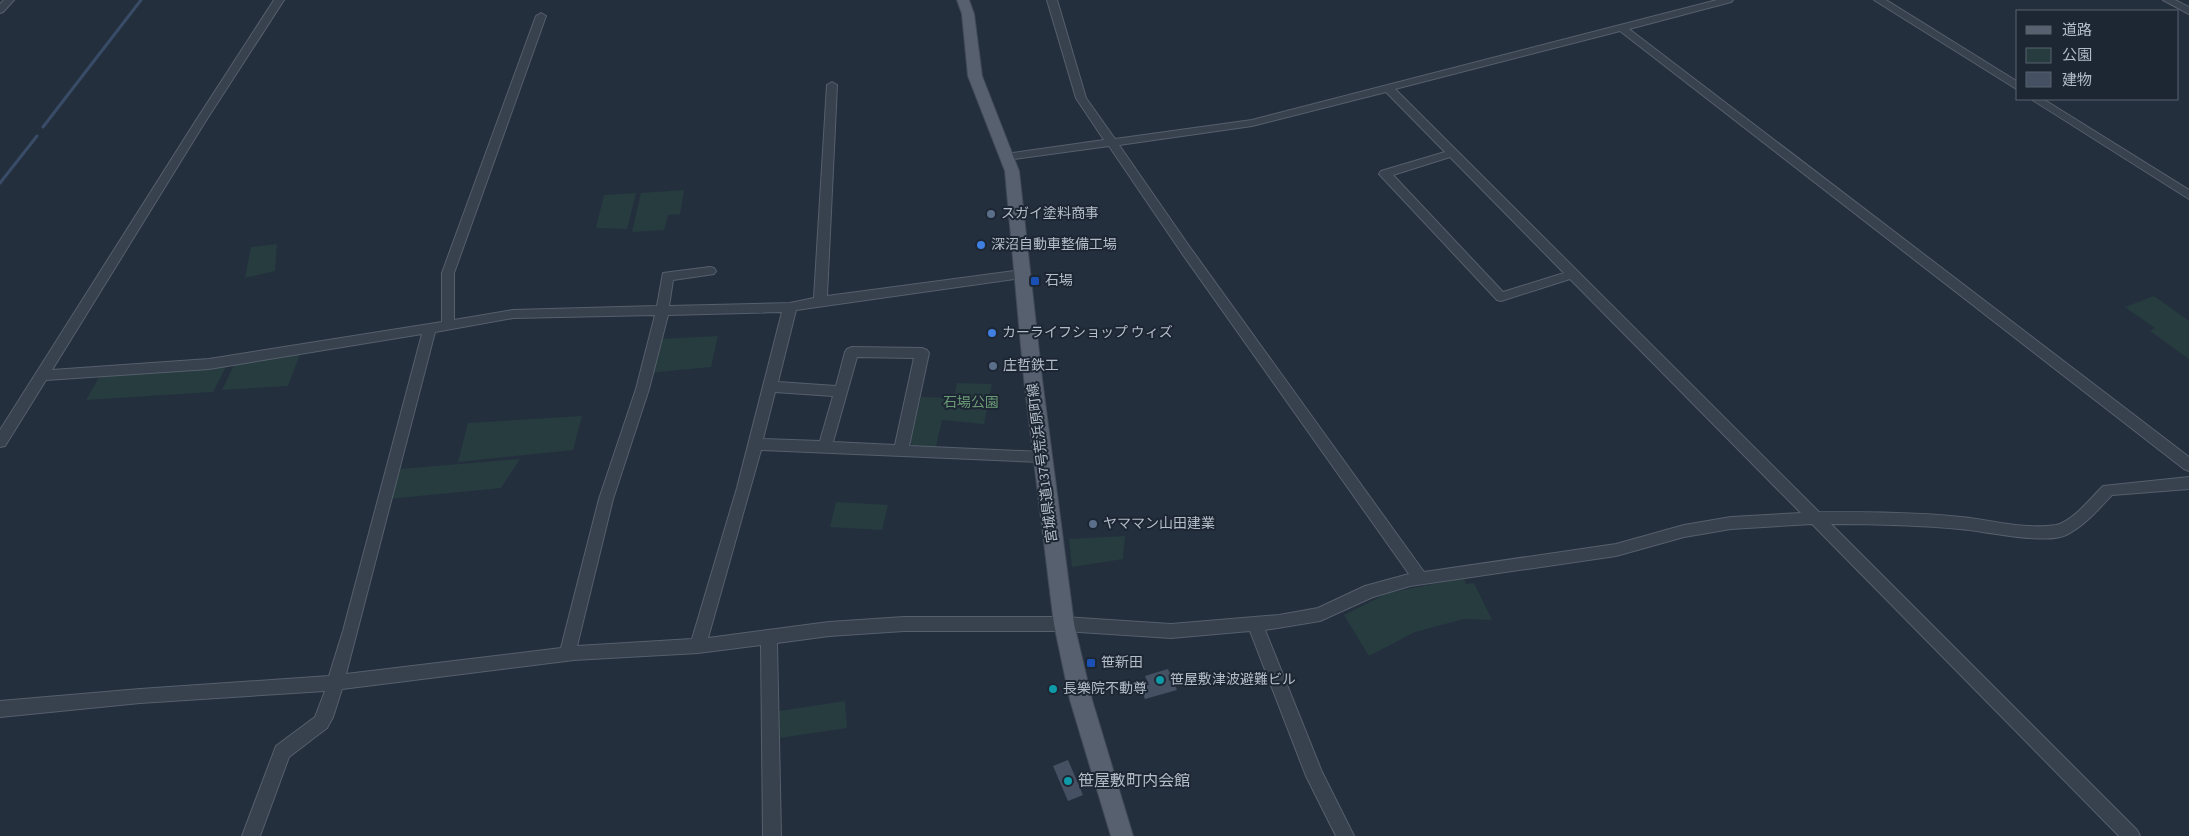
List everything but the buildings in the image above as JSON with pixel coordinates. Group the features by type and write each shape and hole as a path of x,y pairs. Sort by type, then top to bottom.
{"main road":[{"name":"宮城県道137号荒浜原町線","path":"963,0 968,14 975,76 1012,171 1042,457 1064,624 1084,710 1122,836"}],"street":[{"path":"0,10 9,0"},
{"path":"0,442 200,122 280,0"},
{"path":"1052,0 1081,98 1420,578"},
{"path":"1006,157 1252,123 1728,0"},
{"path":"1879,0 2016,86"},
{"path":"2168,0 2189,11"},
{"path":"448,325 448,273 542,16"},
{"path":"1622,27 2189,465"},
{"path":"820,301 832,85"},
{"path":"1388,88 2132,836"},
{"path":"2038,100 2189,195"},
{"path":"1453,153 1385,174 1500,297 1574,274"},
{"path":"559,654 606,498 629,431 664,311 668,276 710,271"},
{"path":"42,375 209,364 316,348 490,316 536,312 664,311 790,307 820,301 1022,274"},
{"path":"698,646 756,444 790,307"},
{"path":"251,836 282,752 289,745 320,726 325,716 352,631 430,328"},
{"path":"826,447 852,352 922,353 902,451"},
{"path":"771,387 841,391"},
{"path":"756,444 1042,457"},
{"path":"0,709 334,683 559,654 698,646 829,629 904,624 1064,624 1171,631 1255,624 1292,620 1320,614 1370,592 1420,578 1616,550 1684,531 1731,523 1816,518 1874,518 1961,523 2023,532 2061,532 2083,516 2108,490 2189,483"},
{"path":"1255,624 1315,776 1345,836"},
{"path":"769,636 772,836"}],"green space":[{"path":"684,190 680,214 668,215 664,230 632,232 641,193"},
{"path":"636,193 627,229 596,228 604,195"},
{"path":"277,244 275,271 245,278 251,247"},
{"path":"2154,296 2189,321 2189,359 2150,331 2155,328 2125,307"},
{"path":"718,336 711,367 648,373 658,339"},
{"path":"302,349 288,386 222,390 237,359"},
{"path":"229,361 213,392 86,400 104,369"},
{"name":"石場公園","path":"957,383 992,384 984,424 942,420 936,447 915,447 910,443 921,397 954,398"},
{"path":"582,416 573,450 458,462 468,423"},
{"path":"520,459 501,488 389,499 396,472 401,469"},
{"path":"836,502 888,505 882,530 830,527"},
{"path":"1125,536 1123,559 1072,567 1069,539"},
{"path":"1464,578 1466,584 1474,583 1492,620 1464,619 1415,632 1369,656 1344,615 1388,593"},
{"path":"845,701 847,728 779,738 779,711"}],"waterway":[{"path":"43,127 141,0"},
{"path":"0,183 37,136"}],"place":[{"name":"スガイ塗料商事","path":"991,214"},
{"name":"深沼自動車整備工場","path":"981,245"},
{"name":"石場","path":"1035,281"},
{"name":"カーライフショップ ウィズ","path":"992,333"},
{"name":"庄哲鉄工","path":"993,366"},
{"name":"ヤママン山田建業","path":"1093,524"},
{"name":"笹新田","path":"1091,663"},
{"name":"笹屋敷津波避難ビル","path":"1160,680"},
{"name":"長樂院不動尊","path":"1053,689"},
{"name":"笹屋敷町内会館","path":"1068,781"}]}
